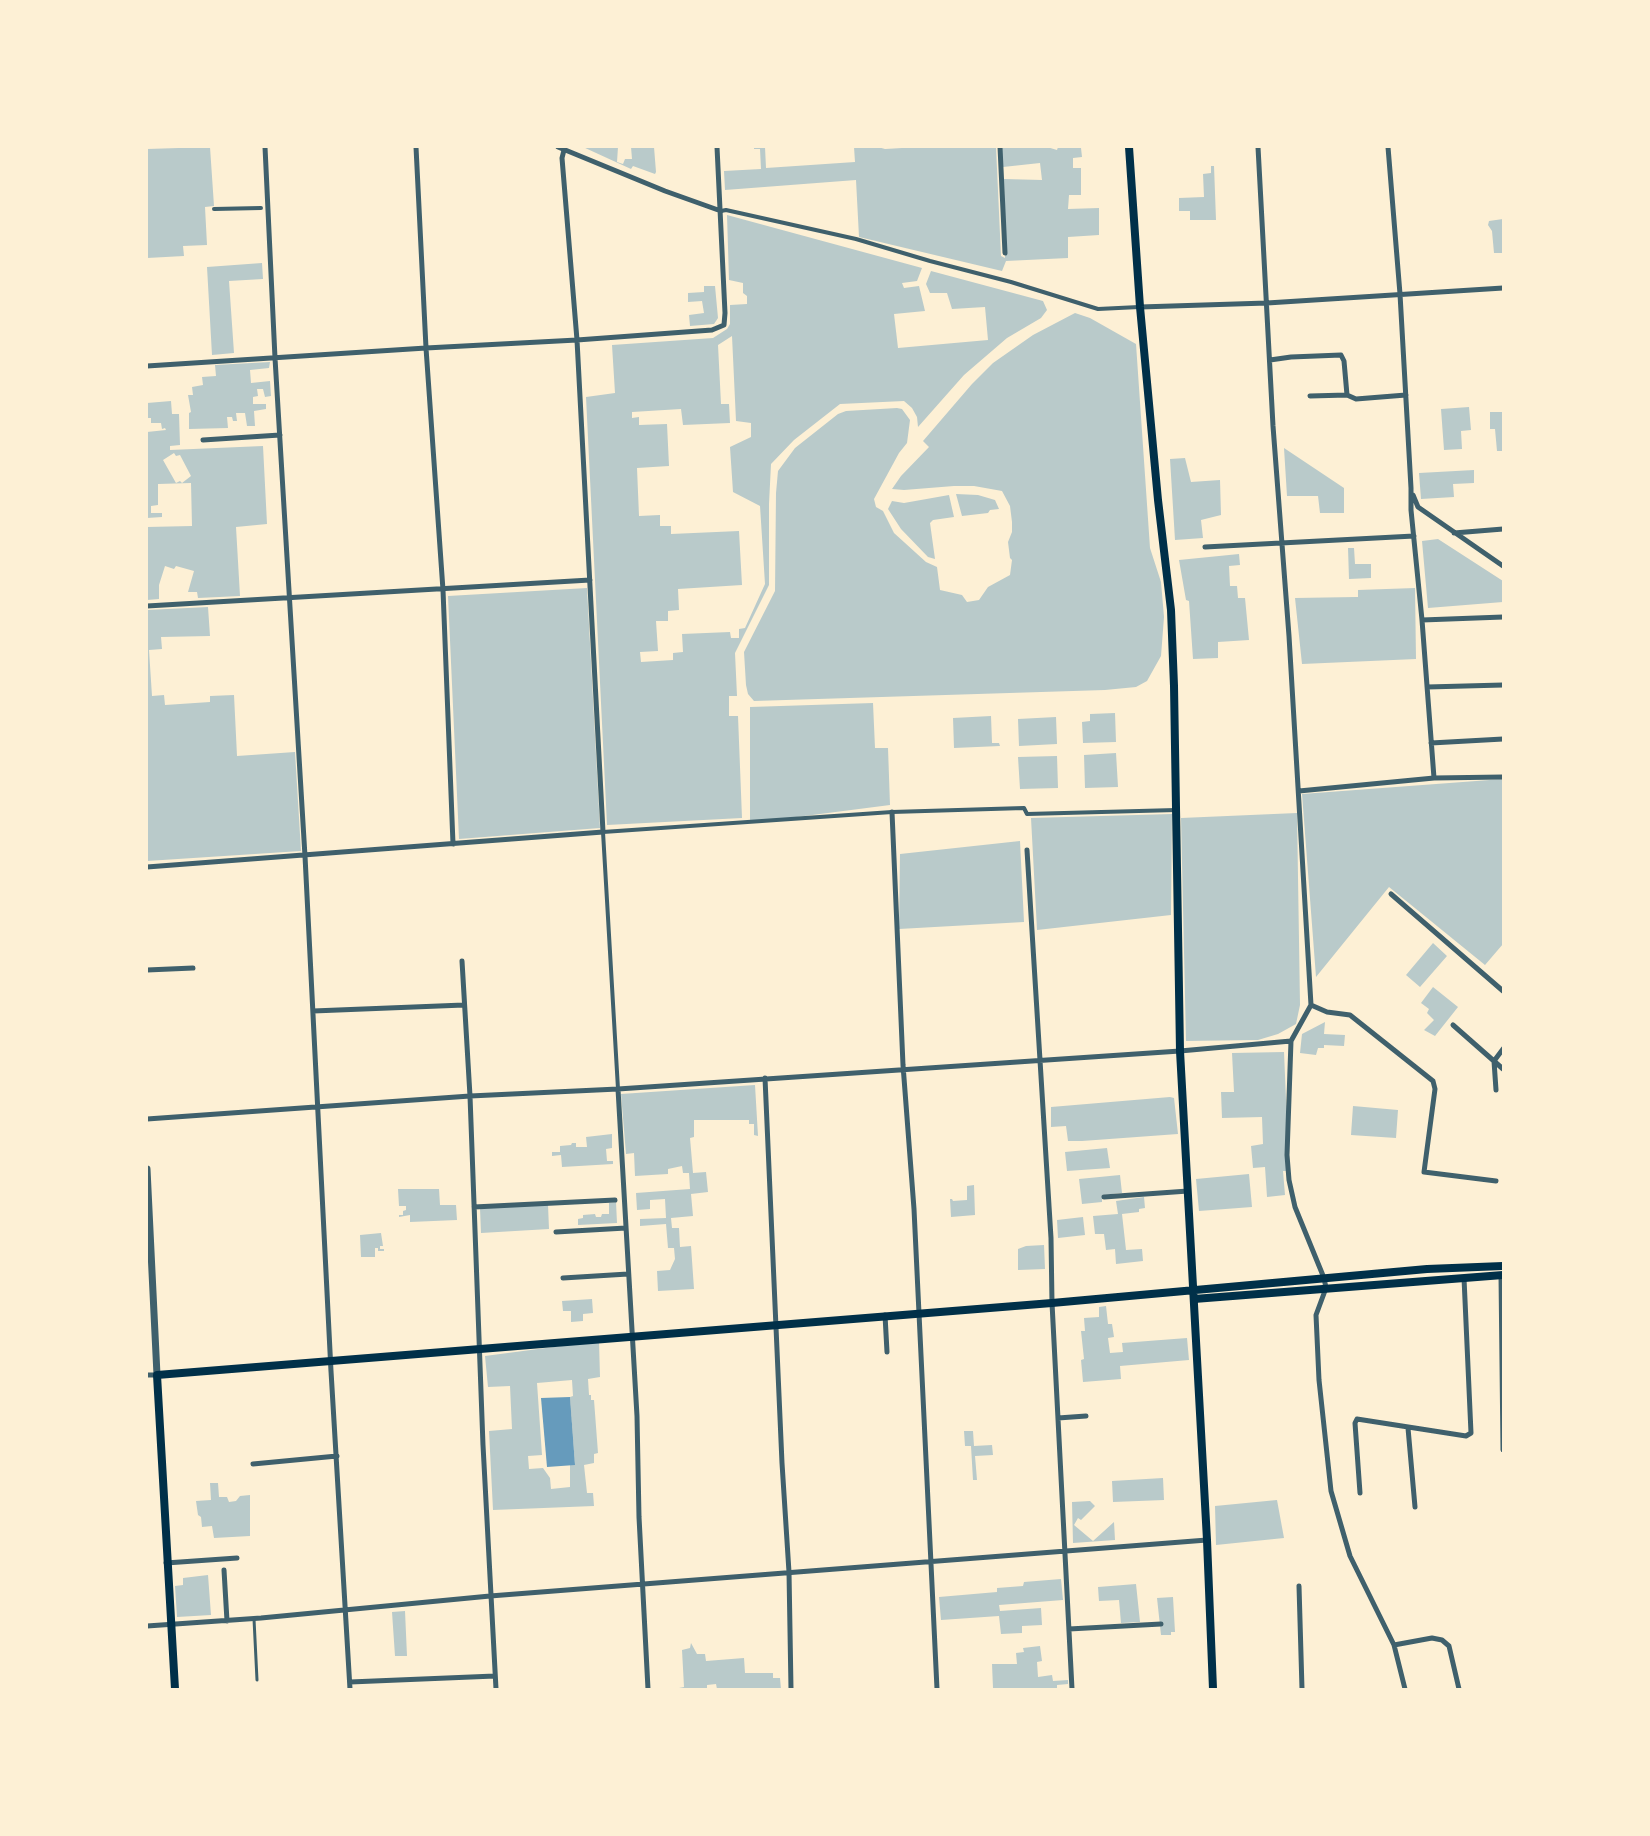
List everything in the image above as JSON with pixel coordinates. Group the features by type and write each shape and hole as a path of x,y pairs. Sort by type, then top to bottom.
{"main road":[{"path":"1129,147 1140,307 1171,610 1180,1052 1214,1689"},
{"path":"1193,1295 1324,1278 1427,1269 1503,1266"},
{"path":"175,1689 157,1375 885,1315 1502,1275"}],"street":[{"path":"265,147 350,1686 495,1677"},
{"path":"416,147 426,348 443,590 453,844"},
{"path":"558,147 666,192 721,211 726,210 856,239 1098,309 1267,303 1503,288"},
{"path":"147,366 712,330 723,325 725,313 717,147"},
{"path":"1000,147 1005,253"},
{"path":"1258,147 1311,1005 1291,1041 1287,1155 1289,1180 1295,1208 1326,1288 1316,1315 1319,1380 1331,1491 1350,1556 1394,1645 1405,1689"},
{"path":"1388,147 1400,294 1412,488 1411,510 1434,778"},
{"path":"564,150 562,158 577,340 632,1336 648,1689"},
{"path":"214,209 261,208"},
{"path":"1270,360 1341,355 1344,361 1347,395"},
{"path":"1310,396 1347,395 1356,399 1406,395"},
{"path":"202,440 280,435"},
{"path":"1412,488 1419,507 1503,566"},
{"path":"1454,533 1503,529"},
{"path":"1205,547 1414,536"},
{"path":"147,606 590,580"},
{"path":"1422,620 1503,616"},
{"path":"1427,687 1503,685"},
{"path":"1431,743 1503,739"},
{"path":"1299,791 1434,778 1503,777"},
{"path":"147,867 892,812 1024,808 1028,814 1176,810"},
{"path":"892,812 903,1069 914,1209 917,1313 937,1689"},
{"path":"1027,850 1051,1238 1052,1303 1072,1689"},
{"path":"1390,894 1502,988"},
{"path":"462,961 496,1689"},
{"path":"147,970 193,968"},
{"path":"313,1011 464,1005"},
{"path":"1311,1005 1327,1012 1350,1015 1433,1080 1435,1089 1424,1172 1496,1181"},
{"path":"1453,1025 1503,1069"},
{"path":"147,1119 470,1096 618,1089 1180,1052 1291,1041"},
{"path":"1496,1090 1494,1060 1503,1049"},
{"path":"765,1078 789,1572 791,1689"},
{"path":"147,1169 150,1273 157,1375 147,1375"},
{"path":"1104,1197 1188,1191"},
{"path":"474,1207 615,1200"},
{"path":"556,1232 626,1228"},
{"path":"563,1278 628,1274"},
{"path":"1502,1275 1503,1450"},
{"path":"1360,1493 1355,1423 1357,1419 1466,1436 1471,1433 1464,1278"},
{"path":"885,1315 887,1352"},
{"path":"1058,1418 1086,1416"},
{"path":"1408,1428 1415,1507"},
{"path":"254,1464 337,1456"},
{"path":"147,1626 254,1619 490,1596 1207,1540"},
{"path":"166,1563 237,1558"},
{"path":"224,1570 227,1621"},
{"path":"1299,1586 1302,1689"},
{"path":"1069,1629 1161,1624"},
{"path":"1394,1645 1432,1638 1442,1640 1449,1646 1459,1689"}],"lane":[{"path":"254,1619 256,1680"}],"shaded area":[{"path":"210,147 214,206 205,207 207,245 183,246 184,256 147,258 147,149"},
{"path":"583,147 618,147 617,162 623,164 625,159 632,159 631,147 654,147 656,172 655,174 633,166 631,169"},
{"path":"754,147 765,147 766,168 855,162 854,147 885,149 996,147 1001,256 1005,258 1004,179 1042,180 1040,163 1003,167 1001,147 1047,147 1057,150 1058,147 1081,148 1082,157 1073,158 1073,168 1081,168 1081,195 1069,195 1068,209 1099,208 1099,235 1068,237 1068,258 1006,261 1002,271 859,237 856,180 725,190 724,171 761,169 760,149 754,149"},
{"path":"1211,166 1214,166 1216,220 1190,220 1190,211 1179,211 1179,198 1204,197 1203,174 1211,173"},
{"path":"727,215 922,268 917,281 902,283 904,288 919,286 925,311 894,314 898,348 988,340 985,307 952,309 947,293 930,293 926,284 931,271 1043,301 1047,310 1041,318 1007,338 964,375 918,427 917,417 904,401 840,404 794,440 771,464 769,585 735,653 737,696 729,696 729,716 738,716 742,818 607,825 586,397 615,393 612,345 713,338 727,329 730,324 730,305 747,304 747,296 743,293 743,283 729,280","holes":["732,336 736,421 751,423 751,437 730,447 733,492 760,506 765,584 745,628 739,629 739,638 731,638 730,632 682,634 683,652 673,653 673,660 641,662 640,652 658,651 656,621 668,621 668,611 679,610 678,589 742,585 739,531 671,534 671,526 660,526 660,515 639,516 637,468 669,466 667,424 639,425 639,417 632,418 632,412 681,409 683,425 730,423 729,404 721,404 718,345"]},
{"path":"1503,219 1503,253 1494,253 1489,221"},
{"path":"262,263 263,279 229,281 234,353 212,355 207,267"},
{"path":"704,286 715,286 718,318 714,324 690,326 689,315 704,313 702,301 688,302 688,293 704,292"},
{"path":"1075,313 1090,318 1136,344 1150,548 1161,582 1164,617 1161,656 1147,681 1136,687 1105,690 754,701 748,694 746,685 744,652 775,591 778,471 795,448 838,414 846,411 902,409 910,420 907,443 899,453 874,499 876,507 883,511 894,533 926,562 937,567 940,590 962,595 967,602 979,600 988,587 1010,575 1012,560 1008,542 1012,532 1012,522 1010,506 1002,491 974,486 892,489 901,476 929,447 923,441 993,363 1033,335"},
{"path":"270,362 269,368 250,370 251,383 270,381 271,396 265,397 263,389 257,389 258,396 253,397 253,404 266,404 266,409 254,411 255,426 247,426 245,413 236,413 237,421 233,421 232,417 227,417 228,428 189,429 189,413 191,412 188,395 193,395 192,387 203,385 202,377 216,376 215,365"},
{"path":"171,401 172,414 179,414 180,445 170,446 170,450 263,446 267,524 236,527 240,596 198,598 197,592 188,592 194,571 176,566 174,569 165,566 159,585 159,599 147,600 147,527 192,526 191,483 158,484 158,505 151,506 151,513 162,513 162,517 147,518 147,432 166,430 162,429 161,423 151,423 151,418 147,418 147,403","holes":["174,453 176,456 180,455 191,476 182,483 180,481 176,483 163,460"]},
{"path":"1469,407 1471,430 1461,431 1462,449 1444,450 1441,409"},
{"path":"1490,412 1503,412 1503,451 1497,451 1495,429 1490,429"},
{"path":"1284,448 1344,488 1344,513 1320,513 1318,496 1287,496"},
{"path":"1185,458 1191,482 1220,480 1221,515 1201,520 1203,538 1175,540 1170,459"},
{"path":"1474,470 1474,483 1453,484 1454,497 1421,499 1419,473"},
{"path":"956,494 978,495 995,500 999,509 990,510 988,513 962,516"},
{"path":"949,495 954,517 933,520 930,523 935,559 928,557 901,529 888,509 892,501 904,503"},
{"path":"1438,539 1503,581 1503,602 1428,608 1422,541"},
{"path":"1348,548 1354,548 1355,564 1371,564 1371,578 1349,579"},
{"path":"1239,554 1240,565 1229,566 1230,586 1237,586 1238,598 1245,598 1249,640 1218,642 1218,658 1193,659 1189,601 1186,600 1179,560"},
{"path":"587,588 600,828 459,839 448,596"},
{"path":"1415,588 1416,659 1302,664 1295,598 1358,597 1358,590"},
{"path":"208,607 210,636 161,637 162,649 149,650 152,696 164,695 165,705 210,702 210,696 234,695 237,756 295,752 301,851 147,861 147,610"},
{"path":"873,703 875,748 888,748 890,805 750,823 750,707"},
{"path":"1115,713 1116,742 1083,743 1082,722 1090,721 1090,714"},
{"path":"991,716 992,743 999,743 1000,746 954,748 953,718"},
{"path":"1056,717 1057,744 1019,746 1018,719"},
{"path":"1116,753 1118,787 1085,788 1084,755"},
{"path":"1057,756 1058,788 1020,789 1018,757"},
{"path":"1503,779 1503,944 1485,965 1389,887 1316,977 1302,794"},
{"path":"1297,813 1300,1005 1296,1024 1278,1034 1258,1040 1186,1041 1181,818"},
{"path":"1172,814 1171,915 1037,930 1031,818"},
{"path":"1020,841 1024,922 899,929 900,854"},
{"path":"1433,943 1447,956 1420,987 1406,975"},
{"path":"1433,987 1458,1007 1435,1036 1424,1030 1434,1020 1427,1013 1429,1009 1421,1003"},
{"path":"1325,1022 1324,1034 1345,1035 1344,1046 1324,1045 1324,1048 1318,1048 1316,1055 1300,1053 1302,1034"},
{"path":"1284,1052 1289,1171 1283,1171 1285,1195 1267,1197 1265,1167 1253,1168 1251,1146 1263,1144 1262,1117 1222,1118 1221,1092 1234,1092 1232,1053"},
{"path":"755,1085 758,1136 754,1135 754,1124 749,1124 749,1120 694,1120 694,1137 690,1138 693,1173 706,1172 708,1192 691,1194 693,1216 671,1218 672,1228 679,1228 680,1247 691,1246 694,1289 658,1291 657,1271 670,1270 675,1259 674,1248 668,1248 666,1224 640,1226 640,1219 666,1218 665,1199 650,1200 650,1209 637,1210 636,1193 690,1189 689,1173 683,1173 682,1166 668,1169 668,1174 635,1176 634,1153 626,1154 621,1094"},
{"path":"1174,1098 1178,1134 1068,1141 1066,1126 1051,1127 1051,1107"},
{"path":"1353,1106 1398,1110 1396,1138 1351,1135"},
{"path":"612,1134 612,1148 606,1149 607,1161 613,1161 613,1164 562,1167 561,1155 552,1156 552,1152 560,1152 560,1146 576,1143 576,1147 587,1147 586,1137"},
{"path":"1107,1148 1110,1168 1067,1171 1065,1152"},
{"path":"1249,1174 1252,1207 1199,1211 1196,1179"},
{"path":"1120,1175 1122,1193 1102,1195 1102,1202 1082,1204 1079,1179"},
{"path":"974,1185 975,1215 951,1217 950,1199 953,1201 967,1200 967,1186"},
{"path":"398,1189 439,1189 440,1205 456,1205 457,1220 410,1222 410,1215 399,1217 403,1215 406,1206 399,1206"},
{"path":"1144,1197 1145,1208 1139,1209 1139,1212 1122,1214 1126,1250 1142,1249 1143,1261 1116,1264 1115,1249 1106,1250 1104,1234 1095,1234 1093,1216 1118,1214 1116,1201"},
{"path":"616,1202 617,1223 578,1225 578,1219 583,1218 583,1215 595,1214 596,1217 601,1217 602,1214 609,1214 609,1203"},
{"path":"548,1205 549,1229 481,1233 480,1208"},
{"path":"1083,1217 1085,1235 1058,1238 1057,1220"},
{"path":"381,1233 383,1246 380,1246 380,1249 384,1251 378,1251 378,1248 375,1248 375,1257 361,1257 360,1235"},
{"path":"1044,1245 1045,1269 1018,1270 1018,1249"},
{"path":"592,1299 593,1313 583,1314 583,1321 571,1322 571,1311 563,1311 562,1301"},
{"path":"1106,1306 1108,1324 1112,1324 1114,1337 1108,1338 1110,1353 1123,1352 1122,1343 1187,1338 1189,1360 1120,1366 1121,1379 1083,1382 1081,1360 1084,1359 1081,1331 1085,1331 1084,1318 1099,1317 1099,1307"},
{"path":"599,1341 600,1377 588,1379 589,1395 591,1395 591,1400 594,1400 598,1453 594,1454 594,1463 584,1465 587,1493 593,1493 594,1506 493,1510 489,1431 512,1429 510,1386 488,1387 485,1356","holes":["572,1380 573,1396 570,1397 575,1465 570,1465 570,1487 551,1489 550,1478 543,1468 529,1469 528,1456 542,1455 537,1383"]},
{"path":"964,1431 973,1431 974,1446 992,1445 993,1455 975,1456 977,1480 973,1480 971,1446 965,1446"},
{"path":"1163,1478 1164,1500 1113,1502 1112,1481"},
{"path":"210,1483 218,1483 219,1497 227,1497 229,1502 236,1501 240,1496 250,1495 250,1536 214,1538 212,1526 202,1527 196,1501 211,1500"},
{"path":"1277,1500 1284,1538 1216,1545 1215,1506"},
{"path":"1090,1501 1095,1506 1081,1520 1078,1518 1074,1525 1093,1541 1114,1522 1115,1540 1073,1543 1072,1502"},
{"path":"208,1575 211,1615 177,1617 175,1586 183,1585 183,1578"},
{"path":"1061,1579 1063,1600 999,1605 1000,1611 1041,1608 1042,1625 1022,1626 1022,1633 1001,1634 999,1616 941,1620 939,1597 997,1592 997,1588 1023,1586 1024,1582"},
{"path":"1136,1584 1140,1622 1121,1623 1119,1600 1099,1601 1098,1587"},
{"path":"1173,1597 1175,1632 1171,1632 1171,1635 1161,1635 1157,1598"},
{"path":"405,1611 407,1656 395,1656 392,1612"},
{"path":"691,1643 697,1654 705,1654 706,1661 744,1658 745,1673 773,1673 773,1678 780,1678 781,1689 717,1689 716,1684 707,1685 707,1689 674,1689 684,1687 682,1650 690,1648"},
{"path":"1040,1646 1042,1661 1037,1662 1038,1677 1052,1675 1053,1681 1068,1680 1068,1684 1057,1685 1057,1689 984,1689 993,1688 992,1664 1017,1664 1016,1653 1024,1652 1023,1648"}],"water":[{"path":"570,1397 575,1465 547,1467 541,1398"}]}
